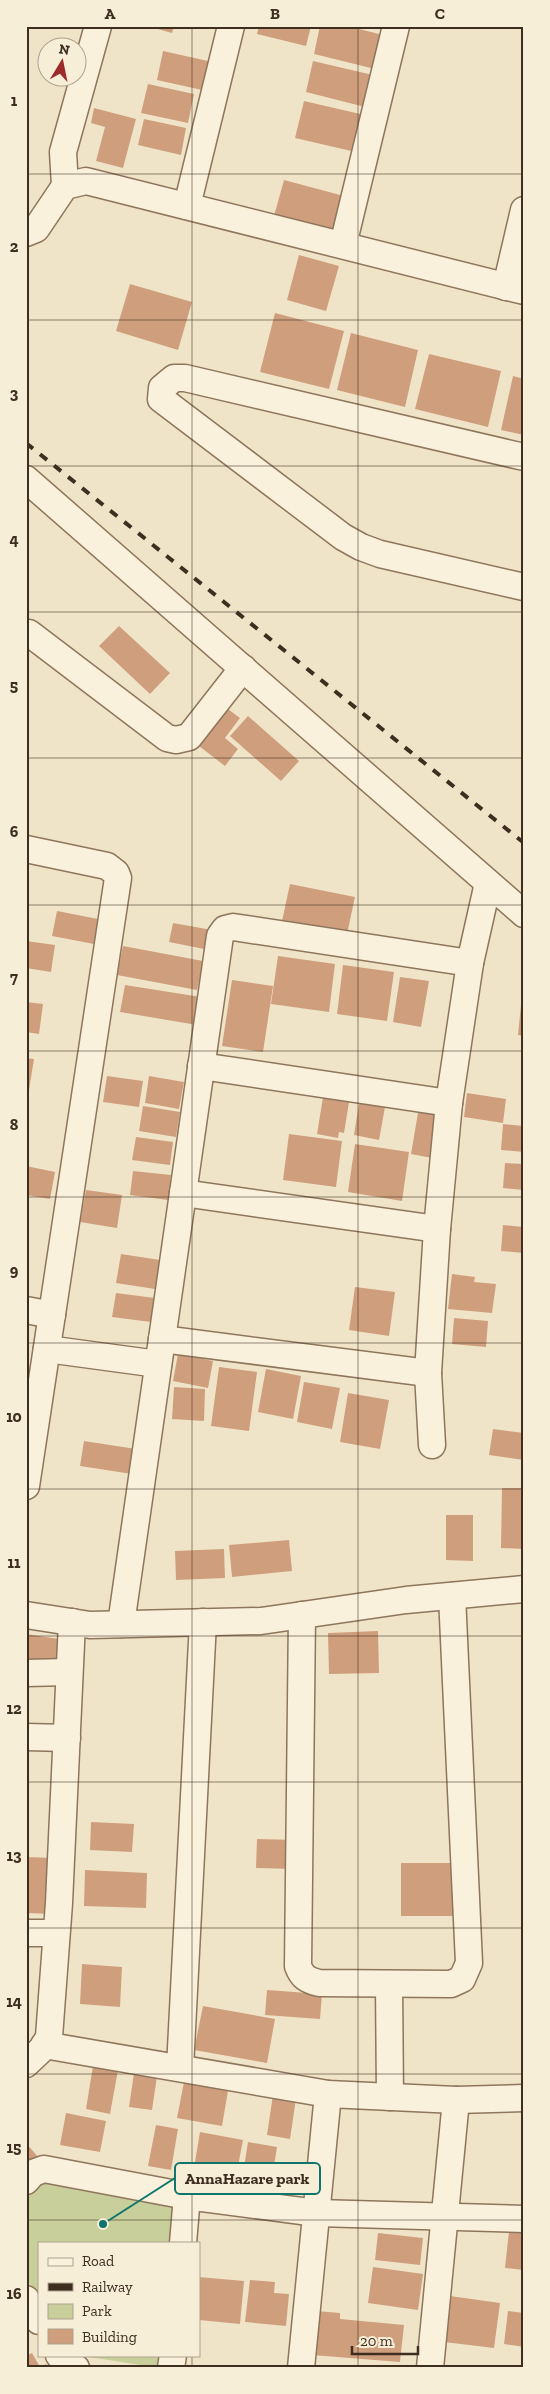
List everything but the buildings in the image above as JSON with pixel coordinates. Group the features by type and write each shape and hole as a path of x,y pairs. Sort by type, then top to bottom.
{"street":[{"path":"65,186 63,152 98,26"},
{"path":"187,206 231,26"},
{"path":"343,245 396,26"},
{"path":"26,233 36,229 65,186 74,182 86,181 515,289 524,210"},
{"path":"524,457 185,378 174,378 162,388 161,399 343,537 361,547 380,554 524,587"},
{"path":"26,479 524,914"},
{"path":"29,633 167,738 176,740 189,737 243,668"},
{"path":"26,848 107,866 116,872 118,878 26,1486"},
{"path":"432,1445 428,1374 437,1229 450,1103 470,963 488,883"},
{"path":"121,1624 220,936 225,930 233,927 470,963"},
{"path":"202,1066 450,1103"},
{"path":"183,1194 437,1229"},
{"path":"26,1310 52,1315"},
{"path":"162,1338 428,1374"},
{"path":"47,1349 158,1364"},
{"path":"26,1615 90,1624 261,1621 452,1596 524,1589"},
{"path":"302,1615 298,1966 301,1973 308,1980 319,1983 452,1984 462,1979 469,1963 452,1596"},
{"path":"26,2064 44,2045 49,2036 72,1622"},
{"path":"180,2068 203,1622"},
{"path":"26,1673 70,1672"},
{"path":"26,1737 66,1738"},
{"path":"26,1934 56,1933"},
{"path":"389,1984 390,2097"},
{"path":"44,2045 328,2094 456,2100 524,2098"},
{"path":"301,2368 328,2094"},
{"path":"430,2368 456,2100"},
{"path":"26,2181 33,2173 44,2169 187,2196 316,2213 524,2219"},
{"path":"183,2242 187,2196"},
{"path":"26,2299 38,2319"},
{"path":"59,2356 66,2364 76,2368"}],"green space":[{"path":"50,2179 178,2203 177,2242 38,2242 38,2298 26,2277 26,2200 40,2182"},
{"path":"82,2356 165,2356 160,2368"}],"railway":[{"path":"26,443 524,843"}],"place":[{"name":"AnnaHazare park","path":"103,2224"}]}
